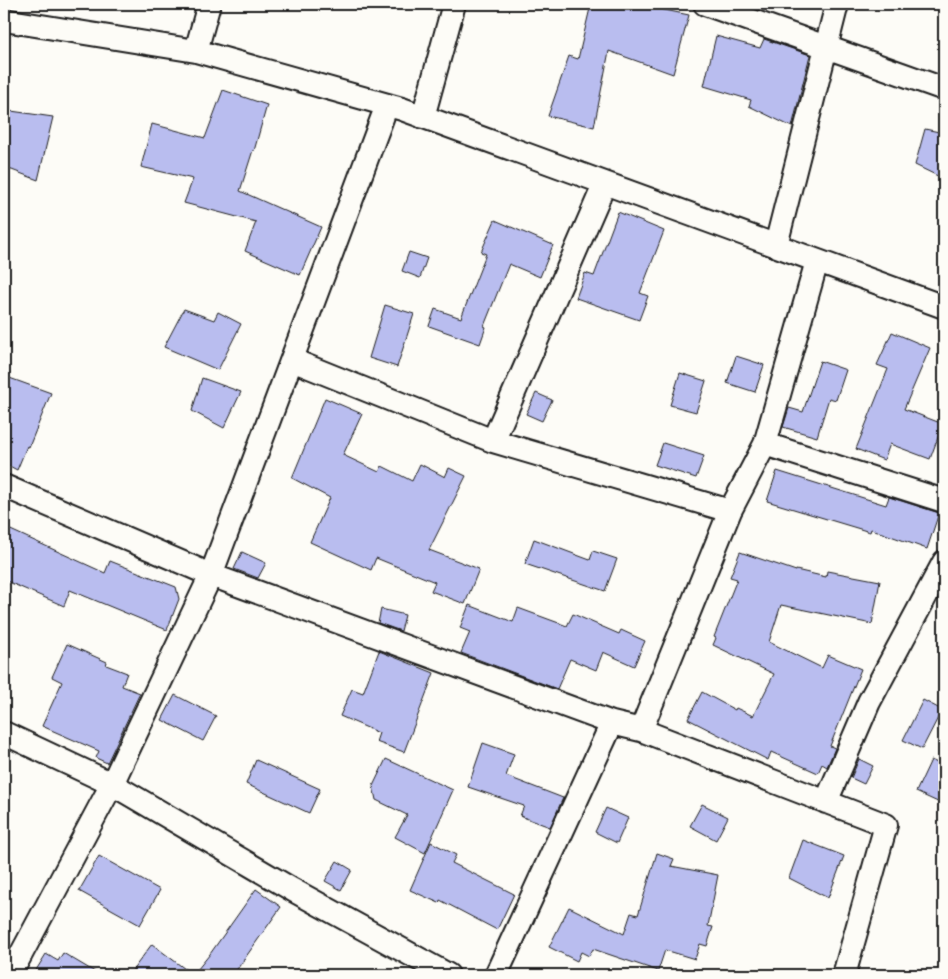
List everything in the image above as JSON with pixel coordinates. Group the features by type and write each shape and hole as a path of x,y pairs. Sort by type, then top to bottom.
{"street":[{"path":"196,51 209,4"},
{"path":"423,117 454,4"},
{"path":"705,4 944,89"},
{"path":"776,245 824,47 837,4"},
{"path":"4,20 196,51 387,104 776,245 816,262 944,307"},
{"path":"10,975 112,784 211,575 387,104"},
{"path":"493,441 605,183"},
{"path":"641,730 730,510 764,444 816,262"},
{"path":"292,360 493,441 730,510"},
{"path":"764,444 944,501"},
{"path":"4,486 211,575 612,723 641,730 886,825 844,975"},
{"path":"826,802 869,702 944,562"},
{"path":"496,975 612,723"},
{"path":"4,733 112,784 293,890 448,975"}],"building":[{"path":"591,4 657,4 655,8 689,15 673,74 609,51 594,127 548,116 569,56 578,59"},
{"path":"716,36 760,48 764,39 810,55 792,127 749,106 751,100 704,86"},
{"path":"223,90 267,105 240,191 321,227 300,275 245,251 256,222 184,203 193,179 141,167 152,124 205,138"},
{"path":"11,111 53,117 38,180 4,167"},
{"path":"925,129 944,133 944,179 915,165"},
{"path":"618,212 664,231 640,293 648,296 639,320 576,298 585,273 594,276"},
{"path":"495,220 553,245 540,277 509,264 484,326 486,327 480,344 429,326 435,309 461,318 486,254 481,252"},
{"path":"409,252 427,258 420,278 402,271"},
{"path":"385,305 414,314 397,367 369,358"},
{"path":"184,309 214,320 218,312 241,324 218,370 164,347"},
{"path":"892,332 930,348 904,409 943,424 930,459 890,444 884,460 856,449 888,369 877,365"},
{"path":"736,356 764,365 755,392 727,383"},
{"path":"820,361 846,370 836,400 829,398 817,437 783,427 789,408 803,412"},
{"path":"680,373 706,381 696,412 670,405"},
{"path":"4,376 51,393 29,447 27,446 17,470 4,463"},
{"path":"202,378 241,392 224,428 192,411"},
{"path":"536,393 552,400 542,421 526,414"},
{"path":"325,398 362,414 343,455 379,472 382,466 412,481 420,464 445,477 449,468 466,476 429,550 479,569 465,604 431,591 435,582 376,558 371,570 310,542 330,498 292,478"},
{"path":"663,443 704,456 696,478 655,465"},
{"path":"777,471 886,505 889,497 939,513 927,549 871,529 870,532 767,501"},
{"path":"4,527 105,573 110,561 176,587 179,599 167,630 70,590 64,606 4,580"},
{"path":"534,539 590,560 593,551 617,559 605,591 525,564"},
{"path":"242,552 266,563 258,578 234,569"},
{"path":"740,552 796,571 826,577 827,571 880,581 872,624 781,605 769,642 822,668 828,655 861,669 830,746 835,748 827,767 822,764 818,773 771,752 768,760 688,719 702,692 735,710 736,708 753,716 774,674 713,645 716,638 714,637 737,579 730,577"},
{"path":"469,605 513,622 518,608 567,626 573,614 619,634 621,630 645,641 634,666 603,652 596,670 570,659 557,689 461,653 470,632 460,628"},
{"path":"381,609 405,615 401,631 378,623"},
{"path":"67,644 107,662 106,665 127,673 122,686 140,693 107,763 96,758 99,751 42,726 62,682 52,677"},
{"path":"379,651 434,673 404,752 376,742 379,733 340,716 352,689 363,693"},
{"path":"175,695 216,716 203,741 162,720"},
{"path":"923,700 942,710 922,749 903,740"},
{"path":"483,743 514,754 506,776 563,798 550,827 520,816 524,806 468,787"},
{"path":"386,759 453,790 425,853 395,837 407,815 376,800 373,786"},
{"path":"859,759 873,766 864,784 851,778"},
{"path":"256,760 320,789 309,813 246,784"},
{"path":"931,760 944,766 944,793 940,803 916,792"},
{"path":"702,804 728,817 716,840 690,826"},
{"path":"606,808 628,818 617,843 595,832"},
{"path":"803,840 844,856 828,898 789,878"},
{"path":"431,842 456,855 452,863 514,894 497,930 440,900 439,903 410,890"},
{"path":"657,853 674,859 671,866 718,875 708,926 713,927 707,946 700,944 695,959 665,950 658,971 593,949 589,956 581,952 577,961 549,947 569,907 624,934 631,913 638,915"},
{"path":"99,856 160,890 140,925 79,891"},
{"path":"337,861 352,870 341,890 325,881"},
{"path":"256,889 281,907 233,975 193,975"},
{"path":"152,944 193,975 129,975"},
{"path":"63,953 100,975 33,975 46,954 58,961"}]}
